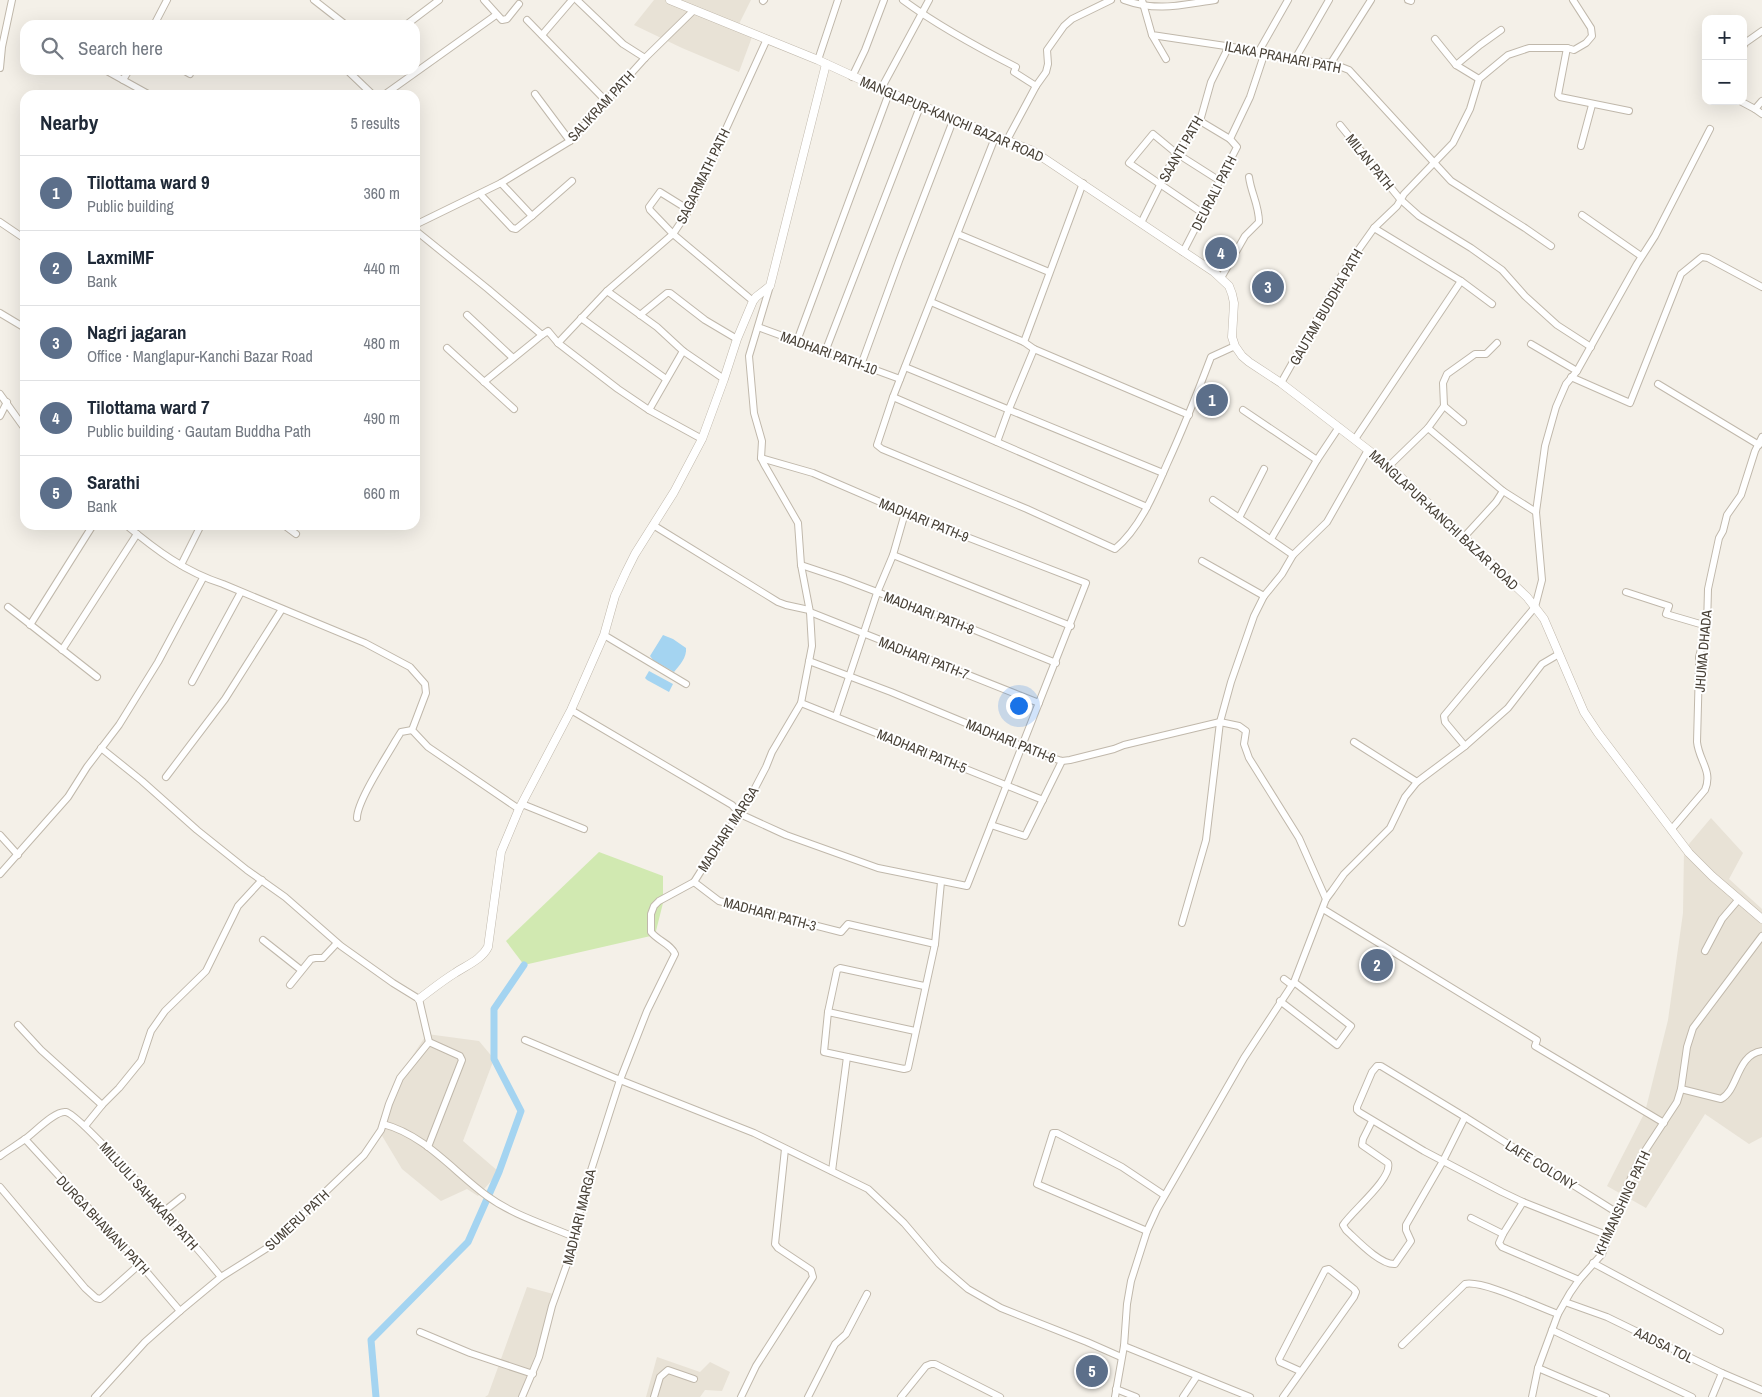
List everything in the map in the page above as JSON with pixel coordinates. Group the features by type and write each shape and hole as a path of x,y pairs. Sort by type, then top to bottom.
{"street":[{"path":"0,68 2,47 12,0"},
{"path":"157,20 167,0"},
{"path":"314,0 340,20"},
{"path":"413,20 439,0"},
{"path":"484,0 502,20 507,19 519,4"},
{"path":"542,35 572,0"},
{"path":"577,0 623,44 645,58"},
{"name":"MANGLAPUR-KANCHI BAZAR ROAD","path":"670,0 818,60 881,89 1033,150 1221,278 1229,286 1232,294 1234,303 1232,337 1235,346 1242,356 1281,383 1389,466 1536,607 1544,619 1591,723 1671,830 1702,866 1762,919"},
{"path":"818,60 838,0"},
{"path":"852,77 865,50 884,0"},
{"path":"903,0 922,14 980,49 1016,67 1014,72 1036,86"},
{"path":"881,89 929,0"},
{"path":"1007,140 1036,86 1046,72 1048,64 1047,50 1064,26 1077,16 1111,0"},
{"path":"1124,0 1160,8 1214,0"},
{"name":"DEURALI PATH","path":"1183,252 1237,147 1230,139 1250,97 1262,51 1288,0"},
{"path":"1295,59 1329,0"},
{"path":"1332,63 1371,0"},
{"path":"1434,39 1456,65 1479,79 1508,55 1529,48 1567,48 1574,50 1586,43 1592,36 1591,28 1573,0"},
{"path":"1142,3 1152,35 1166,59"},
{"name":"SALIKRAM PATH","path":"420,223 501,183 570,141 645,58 694,10"},
{"path":"420,69 496,15"},
{"path":"527,20 606,101"},
{"path":"1456,65 1501,30"},
{"path":"1747,42 1762,31"},
{"name":"ILAKA PRAHARI PATH","path":"1152,35 1262,51 1295,59 1332,63 1349,70 1451,181 1551,246"},
{"name":"SAGARMATH PATH","path":"558,343 607,291 673,234 689,210 767,39"},
{"name":"SAANTI PATH","path":"1141,223 1176,153 1200,121 1212,82 1229,46"},
{"path":"1567,48 1558,95 1562,98 1630,111"},
{"path":"419,998 471,964 485,953 488,947 500,852 571,710 604,635 615,596 635,554 674,492 702,439 752,301 770,286 826,64"},
{"path":"114,75 141,90"},
{"path":"123,80 126,75"},
{"path":"351,75 367,90"},
{"path":"391,90 412,75"},
{"name":"GAUTAM BUDDHA PATH","path":"1281,383 1347,266 1374,228 1397,206 1400,199 1454,143 1470,109 1479,79"},
{"path":"797,341 889,92"},
{"path":"535,94 570,141"},
{"path":"1755,109 1762,101"},
{"path":"825,352 921,104"},
{"path":"1581,146 1592,104"},
{"path":"1747,105 1762,114"},
{"path":"861,365 898,262 954,118"},
{"path":"1200,121 1230,139"},
{"name":"MILAN PATH","path":"1340,125 1400,199 1419,216 1471,248 1502,270 1525,296 1557,325 1590,347"},
{"path":"1465,746 1445,722 1444,716 1536,607 1542,580 1536,512 1547,438 1556,407 1641,256 1655,236 1710,129"},
{"path":"1204,214 1129,163 1153,134 1176,153 1220,181"},
{"path":"996,135 893,397 877,445 889,453 1115,549 1125,541 1147,507 1189,415 1211,357 1235,346"},
{"path":"1221,278 1245,236 1259,222 1259,210 1249,177"},
{"path":"480,194 514,229 572,181"},
{"path":"501,183 532,216"},
{"path":"1024,342 1083,184"},
{"path":"689,210 660,192 649,207 673,234 752,301"},
{"path":"1582,214 1641,256"},
{"path":"0,222 20,236"},
{"path":"1374,228 1461,281 1492,304"},
{"path":"420,234 542,335"},
{"path":"958,234 1050,272"},
{"path":"1571,378 1630,403 1681,274 1702,257 1708,258 1762,287"},
{"path":"1355,440 1461,281"},
{"name":"MADHARI MARGA","path":"522,1397 533,1374 552,1306 567,1264 588,1178 620,1080 647,1011 675,954 673,949 656,939 651,932 651,914 654,906 659,901 694,882 718,849 726,833 740,814 800,703 812,637 801,565 798,524 762,458 762,441 754,413 749,356 770,286"},
{"path":"607,291 640,315 683,351 724,379"},
{"path":"640,315 670,292 705,320 737,339"},
{"path":"931,302 1024,342 1034,349 1189,415"},
{"path":"0,313 20,325"},
{"path":"467,316 513,358"},
{"path":"581,318 666,379"},
{"name":"MADHARI PATH-10","path":"758,327 900,379"},
{"path":"484,382 548,331 558,343 618,389 649,410 702,439"},
{"path":"1389,466 1428,428 1444,406 1443,383 1447,374 1474,354 1486,354 1497,343"},
{"path":"1531,344 1577,371"},
{"path":"447,348 514,409"},
{"path":"997,442 1008,409 1034,349"},
{"path":"649,410 683,351"},
{"path":"905,367 1163,473"},
{"path":"1658,384 1759,450"},
{"path":"0,394 20,422"},
{"path":"893,397 1147,507"},
{"path":"0,416 7,402"},
{"path":"1444,406 1463,422"},
{"path":"1244,410 1317,460"},
{"path":"1270,539 1339,427"},
{"path":"1428,428 1503,491 1536,512"},
{"name":"JHUMA DHADA","path":"1671,830 1705,790 1708,783 1707,772 1698,753 1697,742 1700,657 1707,626 1708,589 1719,538 1728,515 1741,495 1759,450 1762,437"},
{"path":"1182,923 1206,840 1220,722 1231,682 1254,616 1264,596 1282,574 1293,555 1327,522 1336,509 1368,450"},
{"name":"MADHARI PATH-9","path":"762,458 813,473 905,513 1086,583 1071,626"},
{"path":"1239,518 1264,469"},
{"path":"1464,537 1496,502 1503,491"},
{"path":"1213,500 1293,555"},
{"path":"836,716 877,593 893,555 905,513"},
{"name":"MADHARI PATH-7","path":"654,525 786,606 809,611 863,634 1039,702"},
{"path":"30,626 89,530"},
{"path":"132,530 155,549 203,578 223,584 365,643 410,667 425,684 426,693 412,730"},
{"path":"180,565 198,530"},
{"path":"291,530 296,534"},
{"path":"62,650 137,534"},
{"path":"571,710 732,805 740,814 786,835 878,868 967,886 1071,626 893,555"},
{"path":"1202,561 1264,596"},
{"name":"MADHARI PATH-8","path":"801,565 940,616 1056,663"},
{"path":"0,874 68,797 87,766 143,687 203,578"},
{"path":"192,682 241,592"},
{"path":"1626,592 1669,606 1666,614 1707,626"},
{"path":"8,607 97,677"},
{"path":"166,777 225,699 282,609"},
{"path":"604,635 686,684"},
{"path":"1115,1397 1124,1346 1131,1280 1147,1231 1164,1196 1244,1058 1293,983 1326,899 1344,874 1390,828 1405,797 1417,782 1465,746 1508,708 1542,664 1559,654"},
{"name":"MADHARI PATH-6","path":"809,661 849,675 1062,761 1220,722"},
{"name":"MADHARI PATH-5","path":"800,703 1043,800"},
{"path":"1220,722 1239,726 1246,730 1244,744 1249,758 1299,838 1326,899"},
{"path":"412,730 428,747 521,807 584,829"},
{"path":"357,818 367,790 401,732 412,730"},
{"path":"1354,742 1417,782"},
{"path":"101,748 142,781 196,830 285,897 337,943 392,983 419,998 429,1042 460,1056 462,1060 428,1147"},
{"path":"991,825 1025,836 1062,761"},
{"path":"0,835 18,855"},
{"path":"85,1126 141,1062 150,1031 165,1012 206,971 238,906 262,880"},
{"name":"MADHARI PATH-3","path":"694,882 719,901 841,932 847,925 934,944"},
{"path":"924,986 840,968 837,970 828,1012 824,1050 827,1053 904,1070 908,1068 934,944 941,882"},
{"path":"1705,951 1722,919 1739,899"},
{"path":"1323,910 1537,1040 1535,1046 1664,1123"},
{"name":"KHIMANSHING PATH","path":"1532,1397 1538,1368 1558,1314 1579,1280 1602,1254 1616,1212 1639,1160 1677,1102 1687,1046 1693,1028 1762,936"},
{"path":"263,940 301,970"},
{"path":"290,985 311,959 323,958 337,943"},
{"path":"1280,1001 1337,1045 1351,1026 1293,983 1284,979"},
{"path":"828,1012 915,1031"},
{"path":"18,1025 40,1050 102,1105"},
{"path":"525,1040 620,1080 717,1117 868,1189 878,1196 953,1277 988,1302 1121,1357"},
{"name":"SUMERU PATH","path":"95,1397 145,1342 180,1310 221,1277 264,1251 281,1238 364,1155 377,1137 400,1078 429,1042"},
{"path":"1680,1089 1721,1099 1728,1093 1744,1063 1751,1055 1762,1051"},
{"path":"832,1172 847,1057"},
{"name":"LAFE COLONY","path":"1372,1121 1357,1110 1372,1072 1377,1066 1381,1066 1616,1212"},
{"name":"MILIJULI SAHAKARI PATH","path":"25,1139 42,1124 59,1114 66,1112 74,1117 85,1126 221,1277"},
{"path":"1465,1117 1443,1161 1406,1225 1406,1230 1411,1240 1395,1264 1382,1261 1346,1230 1343,1225 1389,1170 1388,1163 1362,1145 1362,1139 1372,1121 1443,1161 1523,1202 1609,1236"},
{"path":"383,1124 412,1136 428,1147 487,1196 509,1211 574,1237"},
{"path":"1147,1231 1037,1184 1054,1133 1122,1167 1164,1196"},
{"path":"0,1156 25,1139"},
{"name":"DURGA BHAWANI PATH","path":"25,1139 180,1310"},
{"path":"741,1397 756,1366 813,1277 811,1270 775,1244 785,1149"},
{"path":"0,1187 85,1288 96,1298 103,1297 140,1264"},
{"path":"163,1212 182,1197"},
{"path":"1523,1202 1499,1243 1502,1247 1579,1280"},
{"path":"1471,1218 1503,1234"},
{"path":"1593,1263 1720,1331"},
{"path":"1283,1397 1356,1292 1329,1269 1326,1270 1279,1359 1280,1362 1300,1372"},
{"path":"1402,1345 1465,1284 1471,1283 1486,1287 1558,1314"},
{"path":"808,1397 835,1344 846,1334 867,1294"},
{"name":"AADSA TOL","path":"1565,1302 1607,1317 1722,1373 1762,1390"},
{"path":"1552,1330 1692,1397"},
{"path":"420,1332 470,1353 533,1374"},
{"path":"1124,1346 1235,1394 1250,1397"},
{"path":"901,1397 926,1366 935,1364 1000,1397"},
{"path":"1538,1368 1606,1397"},
{"path":"654,1397 660,1377 668,1370 694,1378"},
{"path":"1712,1397 1722,1373"},
{"path":"1183,1397 1197,1376"},
{"path":"1116,1389 1136,1397"}],"shaded area":[{"path":"654,0 751,0 738,26 752,37 739,72 634,25"},
{"path":"1711,818 1743,853 1729,879 1762,909 1762,1137 1749,1144 1705,1114 1646,1208 1607,1186 1645,1112 1668,1020 1683,913 1684,850"},
{"path":"427,1034 479,1041 494,1059 463,1141 499,1172 478,1196 467,1189 441,1201 402,1169 378,1129 393,1085"},
{"path":"527,1287 557,1295 522,1392 519,1397 485,1397 488,1395"},
{"path":"657,1357 700,1372 710,1362 730,1372 722,1391 705,1390 700,1397 646,1397"}],"green space":[{"path":"599,852 663,876 663,903 655,935 524,965 506,941"}],"water":[{"path":"663,635 686,648 681,664 674,672 653,660 650,656"},
{"path":"649,671 673,684 669,692 645,678"}],"waterway":[{"path":"376,1397 371,1340 468,1242 499,1172 521,1111 494,1059 494,1009 524,965"}],"place":[{"name":"Tilottama ward 7","path":"1221,253"},
{"name":"Nagri jagaran","path":"1268,287"},
{"name":"Tilottama ward 9","path":"1212,400"},
{"name":"LaxmiMF","path":"1377,965"},
{"name":"Sarathi","path":"1092,1371"}]}
